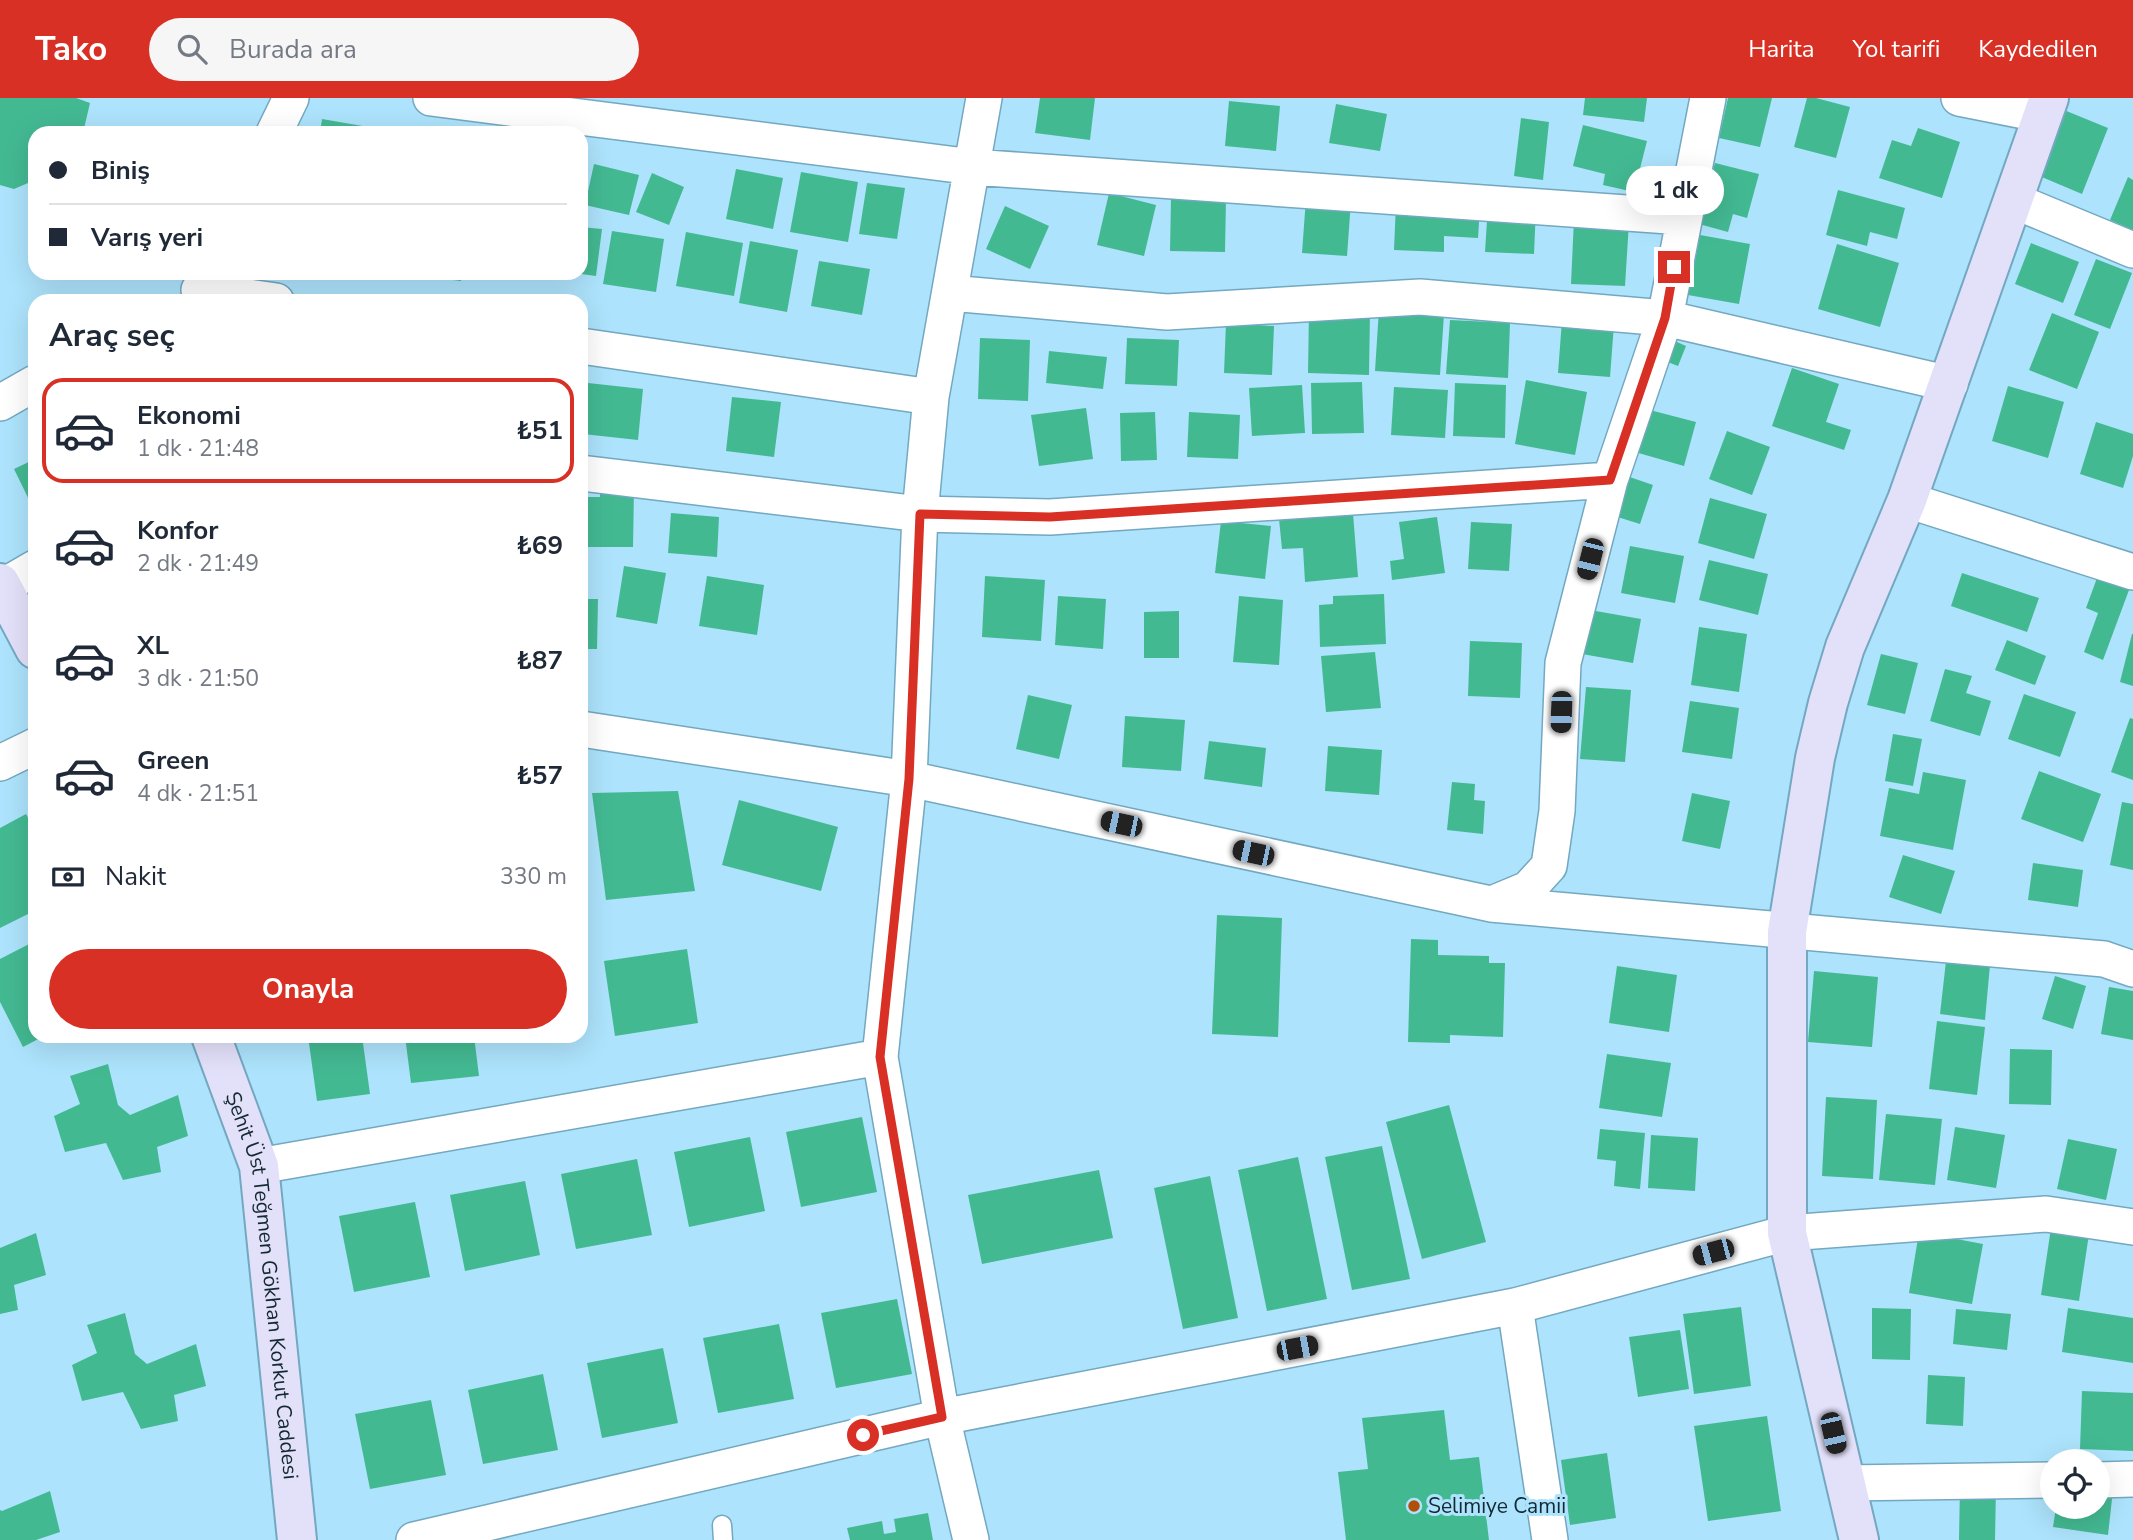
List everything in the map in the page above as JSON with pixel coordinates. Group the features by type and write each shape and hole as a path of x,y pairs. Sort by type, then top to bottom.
{"street":[{"path":"277,126 291,98"},
{"path":"431,98 973,167 1683,217"},
{"path":"971,1540 942,1417 880,1057 909,779 920,514 931,397 984,98"},
{"path":"1491,904 1528,888 1549,866 1558,811 1563,663 1610,480 1665,318 1708,98"},
{"path":"1859,1540 1787,1233 1787,932 1815,758 1845,647 1908,500 2046,107 1959,98"},
{"path":"2012,200 2133,250"},
{"path":"195,288 232,294"},
{"path":"950,293 1167,312 1420,297 1665,318 1950,384"},
{"path":"588,347 931,397"},
{"path":"0,403 28,387"},
{"path":"588,474 920,514 1050,517 1610,480"},
{"path":"1908,500 2133,572"},
{"path":"28,572 1,585 28,636"},
{"path":"588,730 909,779 1491,904 2104,959 2133,969"},
{"path":"0,763 28,749"},
{"name":"Şehit Üst Teğmen Gökhan Korkut Caddesi","path":"214,1043 259,1166 297,1540"},
{"path":"259,1166 880,1057"},
{"path":"414,1540 942,1417 1515,1306 1787,1233 2046,1214 2133,1227"},
{"path":"1515,1306 1550,1540"},
{"path":"2110,1480 2133,1479"},
{"path":"1845,1483 2040,1480"}],"building":[{"path":"0,98 76,98 90,103 85,126 28,126 28,183 14,189 0,185"},
{"path":"1040,98 1095,98 1090,140 1035,133"},
{"path":"1585,98 1647,98 1644,122 1583,115"},
{"path":"1728,98 1772,98 1760,147 1719,138"},
{"path":"1807,98 1850,107 1836,158 1794,147"},
{"path":"1229,101 1280,106 1276,151 1225,146"},
{"path":"1336,104 1387,114 1380,151 1329,143"},
{"path":"2064,110 2108,128 2082,194 2037,175"},
{"path":"1521,118 1549,122 1543,180 1514,176"},
{"path":"322,119 363,126 321,126"},
{"path":"1583,125 1647,141 1634,192 1603,185 1605,174 1573,166"},
{"path":"1918,128 1960,142 1942,198 1879,178 1892,140 1911,146"},
{"path":"1715,163 1759,174 1747,218 1733,214 1728,232 1699,224"},
{"path":"594,164 639,175 629,215 588,206"},
{"path":"736,169 783,178 773,229 726,219"},
{"path":"801,172 858,182 848,242 790,232"},
{"path":"652,173 684,187 669,225 636,212"},
{"path":"2128,177 2133,180 2133,230 2110,220"},
{"path":"867,183 905,188 897,239 859,234"},
{"path":"1838,190 1905,208 1897,239 1870,232 1867,246 1826,235"},
{"path":"1109,193 1156,205 1144,256 1097,245"},
{"path":"1171,198 1226,199 1225,252 1170,251"},
{"path":"1306,198 1351,201 1347,256 1302,253"},
{"path":"1396,203 1480,207 1478,238 1444,236 1444,252 1394,250"},
{"path":"1488,205 1536,208 1534,254 1485,252"},
{"path":"1005,206 1049,226 1030,269 986,249"},
{"path":"1574,219 1629,222 1625,286 1571,284"},
{"path":"588,228 602,229 596,276 588,275"},
{"path":"612,231 664,239 656,292 603,284"},
{"path":"686,232 743,243 734,296 676,286"},
{"path":"1700,235 1750,244 1739,304 1688,295"},
{"path":"750,241 798,250 787,312 739,303"},
{"path":"2031,243 2079,262 2063,303 2015,284"},
{"path":"1837,244 1899,263 1880,327 1818,309"},
{"path":"2096,259 2132,273 2110,329 2074,315"},
{"path":"819,261 870,269 862,315 811,306"},
{"path":"1379,309 1444,314 1440,375 1375,371"},
{"path":"1309,310 1370,312 1369,375 1308,373"},
{"path":"2052,313 2099,332 2077,389 2029,370"},
{"path":"1450,320 1510,323 1508,378 1446,374"},
{"path":"1562,320 1614,324 1610,377 1558,373"},
{"path":"1226,323 1274,326 1272,375 1224,373"},
{"path":"980,338 1030,340 1028,401 978,399"},
{"path":"1127,338 1179,340 1177,386 1125,384"},
{"path":"1668,338 1686,346 1678,366 1660,359"},
{"path":"1049,351 1107,357 1103,389 1046,383"},
{"path":"1792,368 1839,384 1826,422 1851,430 1844,450 1772,426"},
{"path":"1526,380 1587,392 1575,455 1515,444"},
{"path":"1362,382 1364,433 1312,434 1311,383"},
{"path":"588,383 643,389 638,440 588,435"},
{"path":"1455,383 1506,385 1505,438 1453,436"},
{"path":"1302,385 1305,433 1252,436 1249,388"},
{"path":"2008,386 2064,402 2048,458 1992,441"},
{"path":"1394,387 1448,390 1445,438 1391,435"},
{"path":"732,397 781,402 774,457 726,451"},
{"path":"1086,408 1093,459 1039,466 1031,415"},
{"path":"1646,409 1696,422 1684,466 1635,452"},
{"path":"1155,412 1157,460 1121,461 1120,413"},
{"path":"1189,412 1240,415 1238,459 1187,457"},
{"path":"2096,422 2133,434 2133,456 2123,488 2080,474"},
{"path":"1727,431 1770,447 1752,495 1709,479"},
{"path":"28,462 28,498 14,469"},
{"path":"1621,474 1653,485 1640,524 1608,514"},
{"path":"600,489 634,489 633,547 588,547 588,497 600,497"},
{"path":"1710,498 1767,514 1754,559 1698,543"},
{"path":"1352,500 1358,577 1305,582 1303,548 1282,549 1279,519"},
{"path":"671,513 719,517 717,557 668,553"},
{"path":"1437,517 1445,573 1392,580 1390,561 1404,559 1399,522"},
{"path":"1221,521 1271,526 1265,579 1215,573"},
{"path":"1471,522 1512,524 1509,571 1468,569"},
{"path":"1630,546 1684,556 1675,603 1621,593"},
{"path":"1709,560 1768,574 1758,615 1699,600"},
{"path":"624,566 666,573 657,624 616,617"},
{"path":"1962,573 2039,598 2027,632 1951,606"},
{"path":"707,576 764,585 757,635 699,626"},
{"path":"985,576 1045,580 1041,641 982,637"},
{"path":"2097,578 2129,590 2103,660 2084,652 2098,613 2086,608"},
{"path":"1384,594 1386,644 1320,647 1319,605 1333,604 1333,596"},
{"path":"1058,596 1106,599 1103,649 1055,645"},
{"path":"1239,596 1283,600 1279,665 1233,662"},
{"path":"588,599 598,599 597,649 588,649"},
{"path":"1590,610 1641,619 1633,663 1582,654"},
{"path":"1179,611 1179,658 1144,658 1144,612"},
{"path":"1699,627 1747,634 1739,692 1691,685"},
{"path":"2133,634 2133,686 2120,682"},
{"path":"2007,640 2046,656 2035,685 1995,670"},
{"path":"1470,641 1522,643 1520,698 1468,696"},
{"path":"1375,652 1381,708 1326,712 1321,656"},
{"path":"1881,654 1918,663 1905,714 1867,705"},
{"path":"1945,669 1972,676 1966,693 1991,701 1980,736 1930,721"},
{"path":"1586,687 1631,690 1625,762 1580,759"},
{"path":"2024,694 2076,712 2060,757 2008,739"},
{"path":"1028,695 1072,705 1059,759 1016,749"},
{"path":"1690,701 1739,708 1732,759 1682,752"},
{"path":"1125,716 1185,720 1181,771 1122,767"},
{"path":"2130,718 2133,719 2133,780 2111,772"},
{"path":"1893,734 1922,739 1913,786 1885,781"},
{"path":"1209,741 1266,748 1262,787 1204,779"},
{"path":"1328,746 1382,750 1379,795 1325,791"},
{"path":"2039,771 2101,794 2083,842 2021,819"},
{"path":"1923,772 1966,780 1953,850 1880,836 1889,788 1919,794"},
{"path":"1452,782 1475,784 1474,800 1485,801 1483,834 1447,830"},
{"path":"678,791 695,891 606,900 592,793"},
{"path":"1692,793 1730,801 1720,849 1682,841"},
{"path":"739,800 838,827 821,891 722,865"},
{"path":"2122,802 2133,804 2133,870 2110,865"},
{"path":"26,814 28,818 28,914 0,928 0,828"},
{"path":"1903,855 1955,871 1941,914 1889,897"},
{"path":"2033,863 2083,870 2078,907 2028,900"},
{"path":"1217,915 1282,918 1278,1037 1212,1034"},
{"path":"1411,939 1438,940 1438,955 1489,956 1489,963 1505,963 1503,1037 1450,1035 1450,1043 1408,1042"},
{"path":"28,945 28,1043 31,1043 23,1047 0,1002 0,959"},
{"path":"687,949 698,1023 615,1036 604,961"},
{"path":"1946,961 1990,965 1985,1020 1940,1014"},
{"path":"1617,966 1677,975 1669,1032 1609,1023"},
{"path":"1814,971 1878,977 1872,1047 1808,1042"},
{"path":"2055,976 2086,986 2073,1029 2042,1019"},
{"path":"2109,987 2133,991 2133,1040 2101,1034"},
{"path":"1937,1021 1985,1027 1977,1095 1929,1089"},
{"path":"309,1043 363,1043 370,1094 317,1101"},
{"path":"406,1043 475,1043 479,1076 411,1083"},
{"path":"2010,1049 2052,1050 2051,1105 2009,1104"},
{"path":"1607,1054 1671,1063 1662,1117 1599,1108"},
{"path":"108,1064 118,1105 130,1115 178,1095 188,1136 157,1147 161,1172 123,1180 106,1143 65,1152 54,1116 80,1104 70,1076"},
{"path":"1826,1097 1877,1100 1873,1179 1822,1176"},
{"path":"1449,1105 1486,1242 1422,1259 1386,1122"},
{"path":"1886,1114 1942,1119 1935,1185 1879,1180"},
{"path":"862,1117 877,1192 801,1207 786,1132"},
{"path":"1955,1127 2005,1135 1996,1188 1947,1180"},
{"path":"1600,1129 1645,1133 1640,1189 1614,1186 1616,1161 1597,1159"},
{"path":"1651,1135 1698,1138 1695,1191 1648,1188"},
{"path":"750,1137 765,1211 689,1227 674,1152"},
{"path":"2068,1139 2117,1149 2106,1200 2057,1189"},
{"path":"1382,1146 1410,1279 1352,1290 1325,1157"},
{"path":"1298,1157 1327,1299 1267,1311 1238,1170"},
{"path":"637,1159 652,1235 576,1249 561,1174"},
{"path":"1099,1170 1113,1238 982,1264 968,1195"},
{"path":"1210,1176 1238,1318 1183,1329 1154,1188"},
{"path":"525,1181 540,1255 465,1271 450,1195"},
{"path":"415,1202 430,1277 354,1292 339,1216"},
{"path":"2051,1228 2089,1234 2079,1301 2041,1295"},
{"path":"1919,1232 1983,1244 1972,1304 1909,1293"},
{"path":"36,1233 46,1275 14,1285 18,1310 0,1314 0,1248"},
{"path":"897,1299 912,1374 836,1388 821,1313"},
{"path":"1741,1307 1751,1386 1694,1394 1683,1314"},
{"path":"1872,1308 1911,1309 1910,1360 1872,1359"},
{"path":"2068,1308 2133,1318 2133,1363 2062,1352"},
{"path":"1956,1309 2011,1314 2007,1350 1953,1344"},
{"path":"125,1313 135,1354 147,1364 196,1344 206,1386 174,1395 178,1421 141,1429 123,1392 82,1401 72,1365 97,1353 87,1325"},
{"path":"779,1324 794,1399 718,1413 703,1338"},
{"path":"1680,1330 1689,1389 1638,1397 1629,1337"},
{"path":"663,1348 678,1423 602,1438 587,1363"},
{"path":"543,1374 558,1450 483,1464 468,1390"},
{"path":"1928,1375 1965,1377 1963,1426 1926,1424"},
{"path":"2082,1391 2133,1393 2133,1451 2080,1449"},
{"path":"431,1400 446,1475 370,1489 355,1414"},
{"name":"Selimiye Camii","path":"1444,1410 1450,1460 1479,1457 1489,1540 1346,1540 1338,1472 1368,1469 1362,1418"},
{"path":"1767,1416 1781,1511 1708,1521 1694,1426"},
{"path":"1607,1453 1616,1518 1570,1525 1561,1460"},
{"path":"1960,1485 1996,1486 1995,1540 1959,1540"},
{"path":"2110,1490 2113,1490 2110,1517"},
{"path":"50,1491 60,1532 36,1540 0,1540 0,1510"},
{"path":"928,1513 933,1540 850,1540 847,1528 882,1521 884,1534 896,1532 894,1519"},
{"path":"2054,1519 2110,1519 2108,1535 2053,1527"}],"place":[{"name":"Selimiye Camii","path":"1414,1506"}],"route":[{"path":"863,1435 942,1417 880,1057 909,779 920,514 1050,517 1610,480 1665,318 1674,267"}]}
